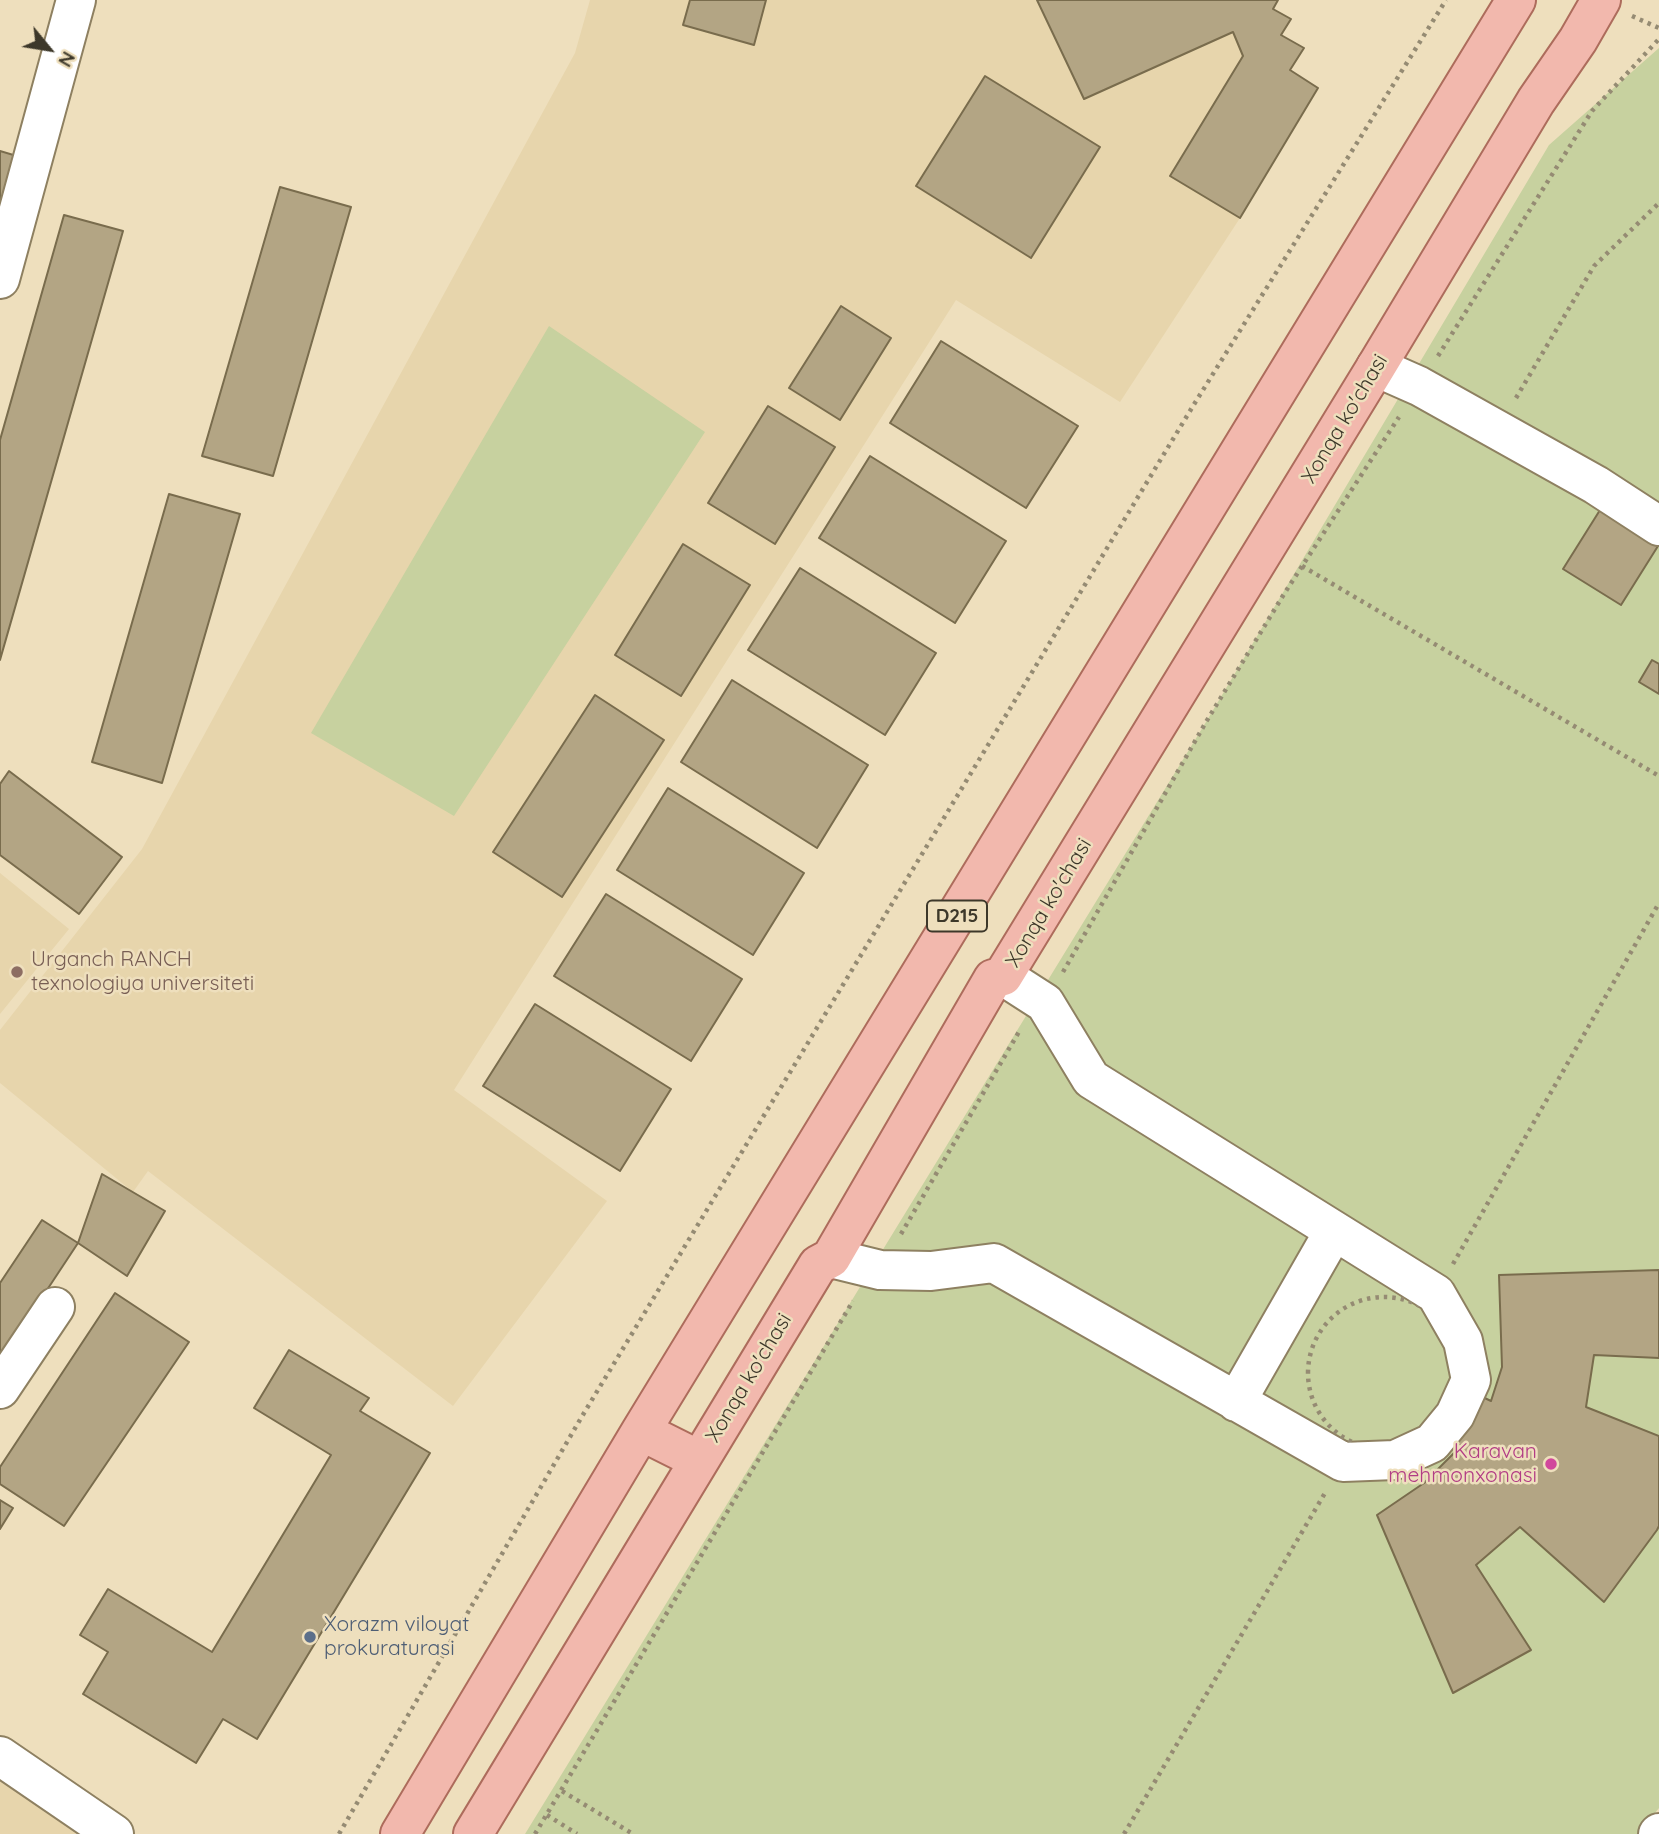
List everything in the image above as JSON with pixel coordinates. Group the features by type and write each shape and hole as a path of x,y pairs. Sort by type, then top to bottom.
{"main road":[{"name":"D215","path":"400,1834 641,1431 1516,0"},
{"name":"Xonqa ko'chasi","path":"473,1834 818,1265 831,1258 993,979 1003,976 1536,101 1601,0"},
{"path":"1577,40 1616,0"},
{"path":"641,1431 699,1460"}],"lane":[{"path":"0,279 76,0"},
{"path":"1376,367 1419,386 1596,485 1659,526"},
{"path":"831,1258 880,1270 931,1270 994,1263 1343,1462 1395,1460 1432,1443 1455,1415 1471,1380 1463,1341 1436,1294 1091,1079 1045,1003 1003,976"},
{"path":"1236,1402 1334,1231"},
{"path":"0,1389 55,1307"},
{"path":"0,1756 114,1834"}],"path":[{"path":"339,1834 581,1418 1192,407 1446,0"},
{"path":"535,1834 869,1273 880,1270 1035,1005 1045,1003 1206,722 1302,566 1592,111 1659,39"},
{"path":"1498,430 1594,266 1659,203"},
{"path":"1302,566 1659,776"},
{"path":"1436,1294 1659,903"},
{"path":"1384,1296 1409,1300 1433,1313 1450,1333 1459,1358 1460,1385 1451,1410 1436,1429 1426,1436 1393,1449 1369,1448 1347,1440 1328,1425 1315,1405 1308,1382 1309,1358 1317,1335 1334,1315 1357,1301 1384,1296"},
{"path":"1124,1834 1343,1462"},
{"path":"562,1791 633,1834"},
{"path":"547,1815 578,1834"}],"shaded area":[{"path":"590,0 1278,0 1273,9 1291,19 1281,35 1304,48 1290,70 1318,88 1240,218 1120,402 956,300 454,1090 607,1201 453,1406 148,1171 133,1192 0,1083 0,1030 142,849 575,53"},
{"name":"Urganch RANCH texnologiya universiteti","path":"0,873 69,929 0,1014"},
{"path":"0,1767 108,1834 0,1834"}],"green space":[{"path":"1659,48 1659,1808 1638,1834 525,1834 1206,722 1549,145"},
{"path":"549,326 705,432 454,816 311,733"}],"building":[{"path":"690,0 766,0 754,45 683,25"},
{"path":"1037,0 1278,0 1273,9 1291,19 1281,35 1304,48 1290,70 1318,88 1240,218 1170,176 1243,56 1233,32 1084,99"},
{"path":"985,76 1100,147 1031,258 916,186"},
{"path":"0,151 20,157 0,220"},
{"path":"280,187 351,207 273,476 202,456"},
{"path":"64,215 123,231 0,660 0,440"},
{"path":"841,306 891,338 840,420 789,388"},
{"path":"941,341 1078,426 1026,508 890,423"},
{"path":"768,406 835,447 775,544 708,503"},
{"path":"870,456 1006,541 955,623 819,538"},
{"path":"169,494 240,514 162,783 92,762"},
{"path":"1600,510 1658,546 1621,605 1563,569"},
{"path":"683,544 750,585 681,696 615,655"},
{"path":"800,568 936,653 885,735 748,650"},
{"path":"1652,660 1659,664 1659,694 1639,682"},
{"path":"732,680 868,765 817,848 681,762"},
{"path":"595,695 664,740 562,897 493,852"},
{"path":"9,771 122,857 79,914 0,855 0,784"},
{"path":"668,788 804,873 753,955 617,870"},
{"path":"606,894 742,979 691,1061 554,976"},
{"path":"535,1004 671,1089 620,1171 483,1086"},
{"path":"102,1174 165,1211 127,1276 78,1243"},
{"path":"42,1220 78,1243 0,1361 0,1283"},
{"name":"Karavan mehmonxonasi","path":"1659,1270 1659,1358 1594,1355 1586,1407 1659,1436 1659,1526 1604,1602 1520,1527 1476,1565 1531,1650 1453,1693 1377,1515 1424,1483 1461,1446 1427,1425 1441,1405 1451,1382 1491,1401 1502,1367 1499,1275"},
{"path":"115,1293 189,1342 64,1526 0,1484 0,1467"},
{"path":"289,1350 369,1398 360,1411 430,1453 257,1739 223,1719 196,1763 83,1694 108,1652 80,1635 108,1589 212,1652 331,1455 254,1408"},
{"path":"0,1500 13,1508 0,1529"}],"place":[{"name":"Urganch RANCH texnologiya universiteti","path":"17,972"},
{"name":"Karavan mehmonxonasi","path":"1551,1464"},
{"name":"Xorazm viloyat prokuraturasi","path":"310,1637"}]}
